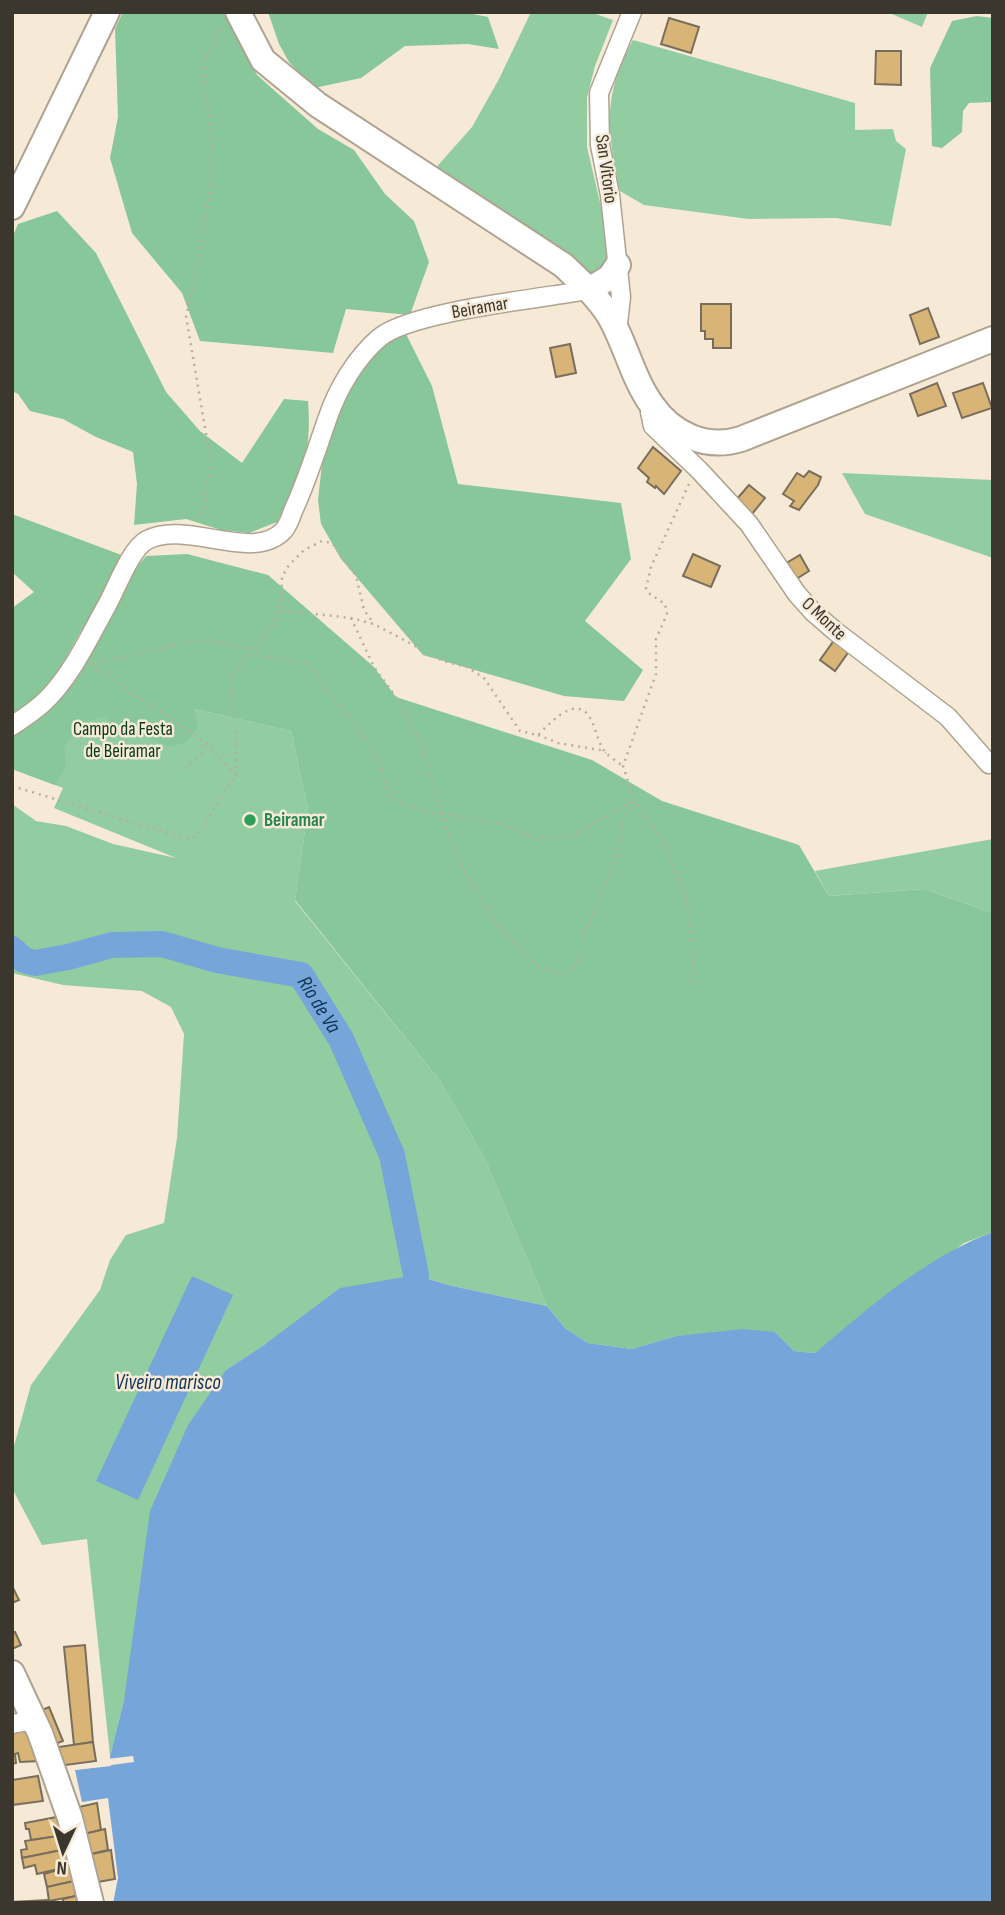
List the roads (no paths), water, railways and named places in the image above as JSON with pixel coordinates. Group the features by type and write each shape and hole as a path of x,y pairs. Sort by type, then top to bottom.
{"street":[{"path":"12,207 107,12"},
{"name":"San Vitorio","path":"617,332 621,314 618,265 610,195 600,145 599,93 632,12"},
{"path":"231,17 263,60 318,105 563,265 603,307 652,406 682,433 710,443 741,439 993,339"},
{"path":"589,290 610,277 618,265"},
{"name":"Beiramar","path":"12,726 43,704 84,661 134,553 144,541 153,537 184,533 254,544 267,541 285,529 301,494 334,401 351,370 380,337 410,322 589,290"},
{"name":"O Monte","path":"652,406 650,419 653,426 749,524 797,594 813,612 835,632 948,717 989,764 993,763"},
{"path":"699,470 704,464 710,443"},
{"path":"12,1673 23,1722 70,1818 91,1903"}],"water":[{"path":"993,1232 993,1903 113,1903 118,1878 108,1798 82,1802 75,1770 111,1766 110,1756 124,1700 150,1511 188,1425 226,1370 340,1288 416,1275 448,1285 547,1306 565,1328 588,1343 632,1349 676,1336 743,1329 775,1332 794,1351 815,1353 877,1301 921,1270 944,1255"},
{"name":"Viveiro marisco","path":"192,1276 233,1295 138,1500 96,1481"}],"waterway":[{"name":"Río de Va","path":"12,949 24,960 35,963 112,945 162,944 217,960 301,975 341,1039 392,1155 416,1275"}],"place":[{"name":"Beiramar","path":"250,820"}],"park label":[{"name":"Campo da Festa de Beiramar","path":"123,740"}]}
